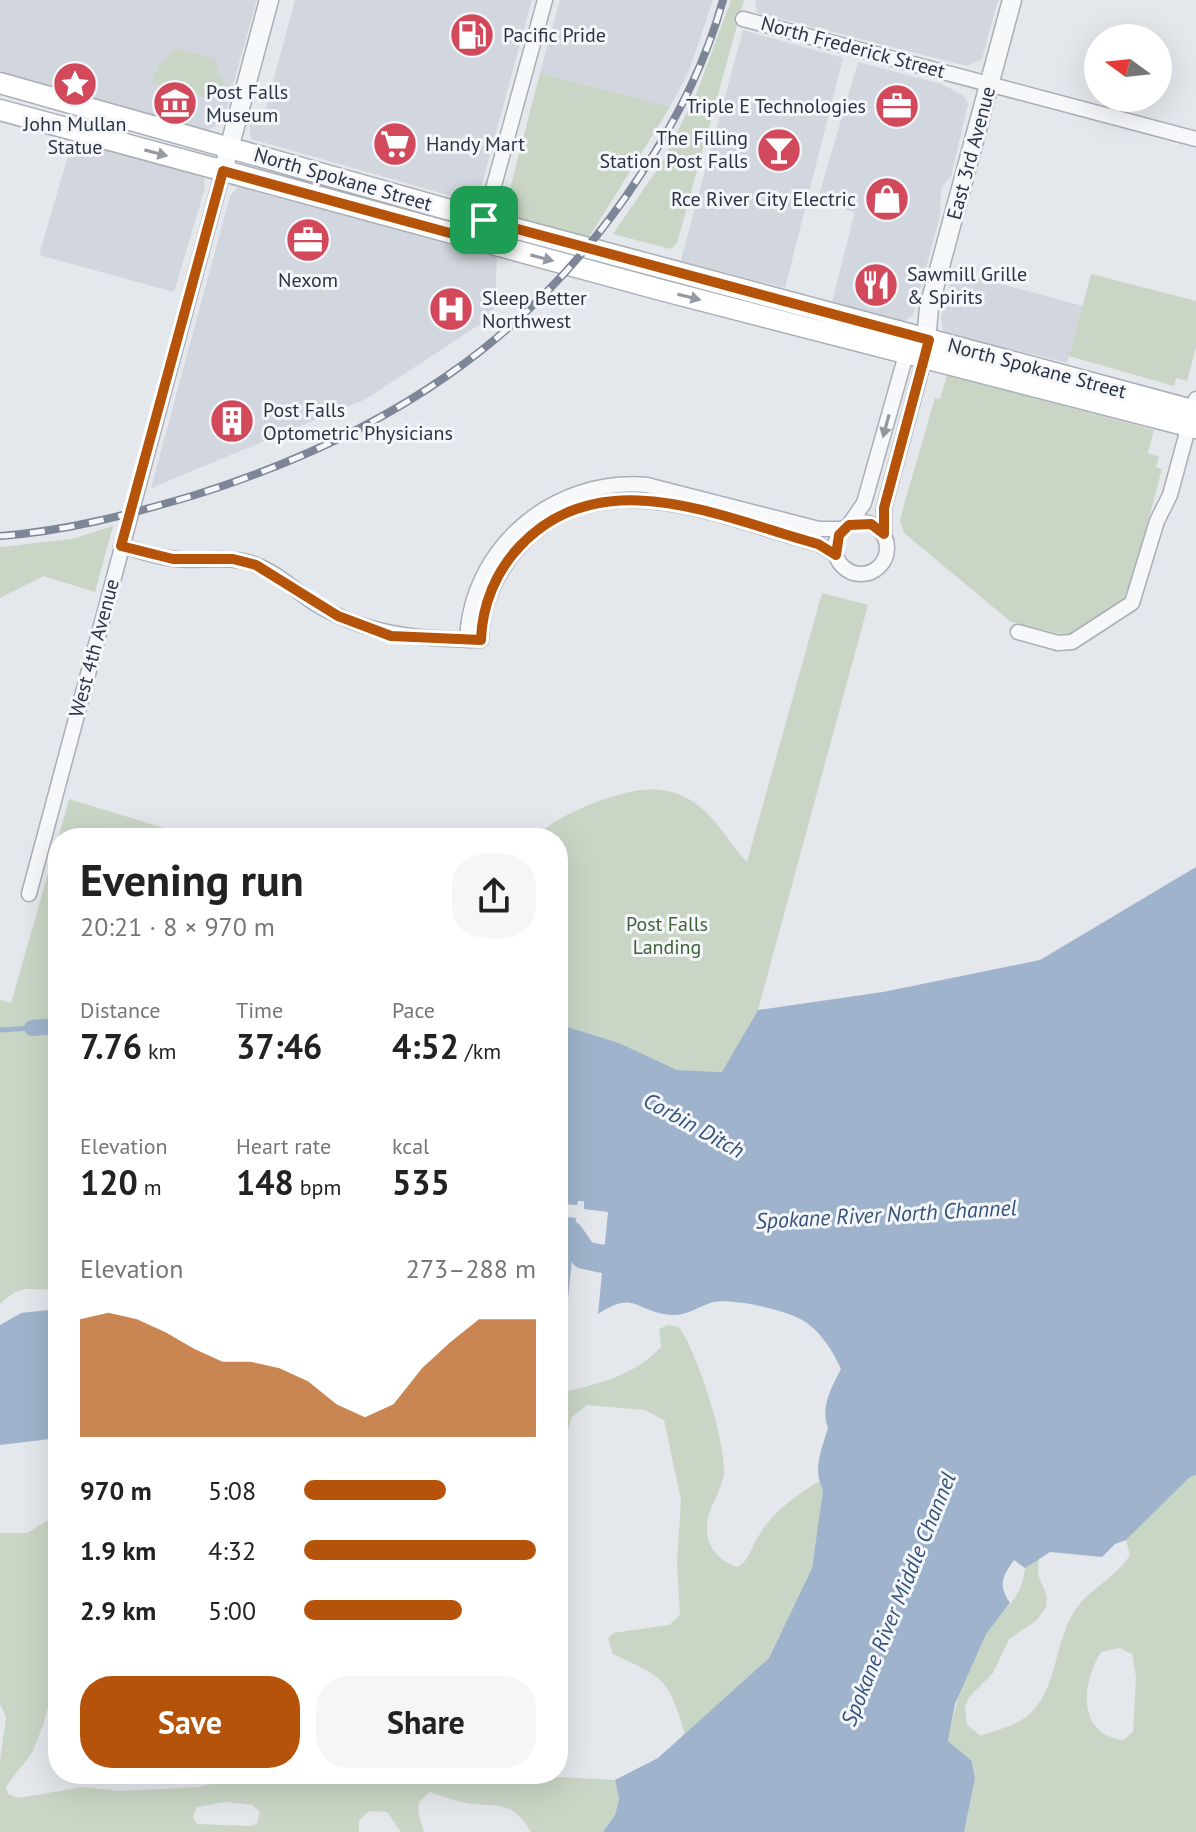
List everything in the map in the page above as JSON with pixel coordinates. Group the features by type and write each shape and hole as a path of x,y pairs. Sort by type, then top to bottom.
{"main road":[{"name":"North Spokane Street","path":"0,83 230,146 918,345"},
{"name":"North Spokane Street","path":"0,110 479,241 918,345 1194,415"}],"street":[{"path":"223,171 269,0"},
{"path":"479,241 545,0"},
{"name":"East 3rd Avenue","path":"918,345 1012,0"},
{"name":"North Frederick Street","path":"743,19 1196,139"},
{"name":"West 4th Avenue","path":"29,894 223,171"},
{"path":"474,640 491,592 515,551 547,523 600,501 626,498 659,501 818,544 836,555 850,572 871,572 885,558 884,508 918,345"},
{"path":"836,555 836,541 867,495 918,345"},
{"path":"1018,632 1058,643 1072,642 1132,603 1153,531 1168,500 1194,415"},
{"path":"474,640 475,593 496,553 531,517 582,491 610,486 647,485 819,529 871,524 884,534"},
{"path":"121,546 173,559 245,562 274,573 326,610 367,628 417,639 474,640"}],"shaded area":[{"path":"0,0 257,0 225,113 219,124 208,130 0,74"},
{"path":"295,0 532,0 479,195 469,200 462,199 251,139 249,120 262,123"},
{"path":"560,0 713,0 689,71 670,107 540,73"},
{"path":"755,0 998,0 982,59 967,66 757,13"},
{"path":"743,30 843,58 785,288 697,265 679,267"},
{"path":"858,62 941,84 963,95 968,104 951,176 941,189 940,216 913,315 899,326 887,323 876,314 832,302 855,212 817,202"},
{"path":"73,139 204,178 205,188 174,292 39,255"},
{"path":"238,187 497,254 495,307 479,325 366,399 151,488 230,196"},
{"path":"953,271 1083,306 1067,363 1007,348 996,352 944,336 941,317"}],"green space":[{"path":"731,0 744,0 677,243 670,249 613,234 663,161 697,92"},
{"path":"175,48 215,59 220,77 225,79 221,95 206,97 152,83 158,67"},
{"path":"540,73 670,107 586,242 518,221 505,208"},
{"path":"1091,274 1196,301 1196,347 1187,381 1176,378 1174,386 1069,356"},
{"path":"947,375 1154,430 1148,453 1159,457 1156,467 1162,469 1127,599 1069,636 1011,622 904,533 900,521 903,508 935,398 940,399"},
{"path":"113,526 95,592 43,576 0,598 0,547 72,539"},
{"name":"Post Falls Landing","path":"822,593 868,605 758,1010 723,1072 677,1070 619,1043 568,1027 568,828 547,828 571,813 611,797 628,792 659,790 688,799 702,809 747,862"},
{"path":"69,799 164,828 61,828"},
{"path":"48,873 48,1289 21,1290 0,1304 0,1000 11,1003"},
{"path":"668,1325 679,1327 686,1339 709,1397 720,1440 724,1473 707,1529 715,1553 732,1565 741,1565 778,1512 819,1481 823,1490 812,1568 769,1658 685,1734 674,1701 662,1682 613,1654 608,1639 613,1633 669,1625 680,1615 677,1562 681,1500 664,1420 645,1410 587,1405 572,1417 568,1430 568,1391 604,1381 640,1365 661,1347 659,1329"},
{"path":"1196,1475 1196,1832 964,1832 975,1779 973,1762 948,1741 951,1727 972,1660 991,1626 1015,1597 1025,1568 1039,1556 1038,1575 1047,1596 1046,1607 1036,1621 1009,1639 993,1673 969,1697 965,1707 967,1725 981,1736 1021,1720 1037,1706 1045,1694 1064,1633 1078,1606 1130,1555 1126,1540 1190,1477","holes":["1120,1648 1132,1654 1136,1677 1133,1732 1123,1740 1108,1736 1097,1728 1087,1706 1087,1692 1101,1652"]},
{"path":"48,1520 48,1708 31,1753 6,1788 8,1794 18,1798 84,1787 120,1791 212,1784 568,1784 568,1777 615,1780 619,1799 615,1815 603,1832 531,1832 517,1814 504,1807 462,1802 430,1792 419,1802 418,1812 424,1832 401,1832 387,1812 369,1811 359,1820 359,1832 0,1832 0,1761 6,1717 0,1704 0,1533 27,1533","holes":["225,1802 252,1805 260,1812 257,1823 251,1826 197,1824 193,1817 197,1807"]}],"water":[{"name":"Spokane River Middle Channel","path":"1196,867 1196,1475 1190,1477 1126,1540 1115,1544 1102,1557 1050,1552 1025,1568 1014,1560 1010,1566 1003,1586 1010,1603 986,1634 955,1704 948,1741 972,1761 975,1779 964,1832 603,1832 615,1815 619,1799 615,1780 658,1758 769,1658 812,1568 823,1490 818,1467 828,1428 826,1406 841,1369 826,1342 810,1325 786,1313 760,1306 722,1301 672,1315 620,1303 598,1314 608,1212 584,1209 584,1201 578,1201 577,1205 568,1204 568,1027 619,1043 677,1070 722,1072 758,1010 883,992 1040,960"},
{"path":"568,1217 576,1218 568,1300"},
{"path":"48,1310 48,1439 0,1445 0,1325 21,1313"}],"waterway":[{"name":"Corbin Ditch","path":"32,1028 48,1027"},
{"name":"Corbin Ditch","path":"0,1030 32,1028"},
{"name":"Spokane River North Channel","path":"568,1235 584,1255 603,1259 638,1250"}],"railway":[{"path":"0,536 74,526 123,515 264,471 329,444 390,412 448,375 502,334 552,287 598,234 641,174 678,112 708,46 723,0"}],"place":[{"name":"Pacific Pride","path":"472,35"},
{"name":"John Mullan Statue","path":"75,84"},
{"name":"Post Falls Museum","path":"175,103"},
{"name":"Triple E Technologies","path":"897,106"},
{"name":"Handy Mart","path":"395,144"},
{"name":"The Filling Station Post Falls","path":"779,150"},
{"name":"Rce River City Electric","path":"887,199"},
{"name":"Nexom","path":"308,240"},
{"name":"Sawmill Grille & Spirits","path":"876,285"},
{"name":"Sleep Better Northwest","path":"451,309"},
{"name":"Post Falls Optometric Physicians","path":"232,421"}],"route":[{"path":"223,171 479,241 484,220 929,340 884,508 884,534 876,526 865,522 849,525 836,541 836,555 818,544 659,501 617,498 590,503 547,523 515,551 491,592 484,612 481,640 391,636 338,616 274,573 256,565 233,559 173,559 121,546 223,171"}]}
